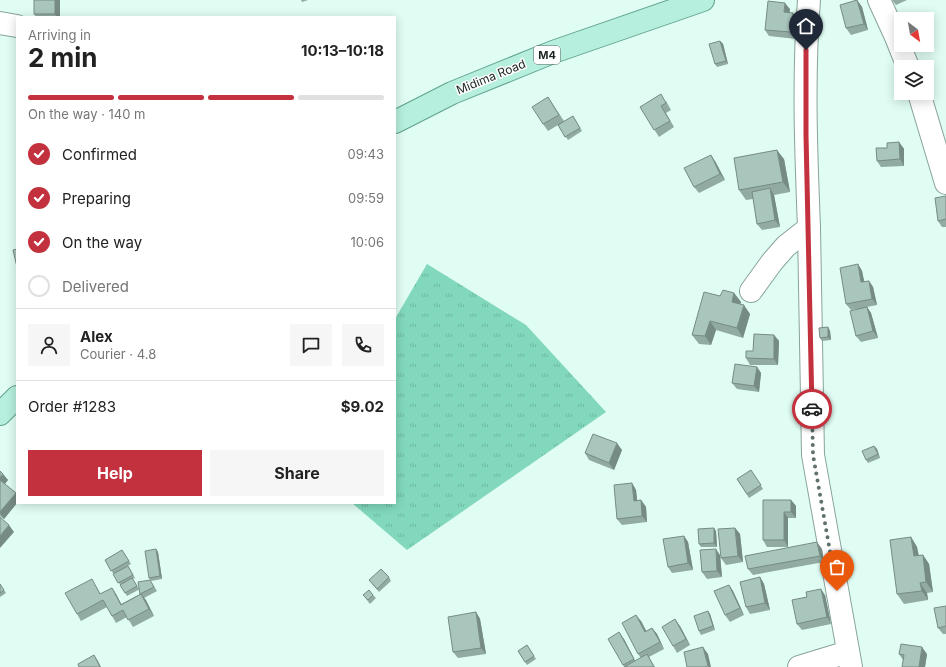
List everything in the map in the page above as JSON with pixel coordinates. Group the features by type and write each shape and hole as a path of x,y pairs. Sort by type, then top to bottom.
{"main road":[{"name":"Midima Road","path":"396,122 452,94 553,52 703,0"},
{"path":"0,414 16,398"}],"street":[{"path":"799,667 849,659 813,455 806,135 806,36 809,0"},
{"path":"879,0 905,60"},
{"path":"0,23 16,26"},
{"path":"921,100 946,183"},
{"path":"751,292 781,251 808,228"}],"green space":[{"path":"427,264 526,325 606,412 407,550 353,504 396,504 396,317"}],"building":[{"path":"34,0 55,0 55,14 34,14"},
{"path":"857,0 864,24 846,28 840,5"},
{"path":"768,1 785,3 784,12 793,13 791,32 765,30"},
{"path":"720,41 726,61 715,64 709,44"},
{"path":"661,94 666,103 661,106 670,121 654,130 640,107"},
{"path":"548,97 559,115 543,124 532,107"},
{"path":"573,116 580,128 565,137 558,125"},
{"path":"899,142 900,159 877,161 876,148 887,148 887,143"},
{"path":"777,150 783,182 739,190 734,158"},
{"path":"711,155 720,174 694,187 684,168"},
{"path":"770,188 775,220 757,224 752,192"},
{"path":"946,196 946,219 938,221 935,198"},
{"path":"16,249 16,263 13,250"},
{"path":"858,264 861,282 869,281 872,299 846,304 840,268"},
{"path":"723,290 734,293 732,302 744,305 737,328 710,321 705,336 692,335 704,292 720,296"},
{"path":"867,307 873,331 856,336 850,311"},
{"path":"828,327 828,337 820,338 819,328"},
{"path":"754,334 774,335 774,359 746,358 746,351 753,351"},
{"path":"735,364 757,367 754,386 732,383"},
{"path":"593,434 617,443 609,463 585,453"},
{"path":"874,446 878,454 866,460 862,451"},
{"path":"751,470 761,485 747,494 737,479"},
{"path":"0,471 3,474 0,478"},
{"path":"0,480 16,493 0,512"},
{"path":"632,483 634,501 641,500 642,516 617,519 614,485"},
{"path":"763,500 791,500 791,512 784,512 784,540 763,540"},
{"path":"0,517 9,525 0,536"},
{"path":"714,528 714,543 699,544 698,529"},
{"path":"735,528 738,556 721,558 718,529"},
{"path":"684,536 688,563 668,567 663,539"},
{"path":"911,537 914,556 923,555 926,582 920,583 922,591 897,594 890,540"},
{"path":"817,542 820,556 748,569 745,556"},
{"path":"156,549 160,576 149,578 145,551"},
{"path":"716,549 717,571 702,572 700,550"},
{"path":"122,550 129,561 111,571 105,560"},
{"path":"128,566 133,575 118,583 113,574"},
{"path":"381,569 389,577 377,589 369,580"},
{"path":"760,577 765,603 746,607 740,582"},
{"path":"132,578 137,586 125,593 120,585"},
{"path":"92,579 100,594 112,588 121,605 141,594 149,609 128,620 123,610 112,616 103,600 77,614 65,593"},
{"path":"150,580 154,587 140,594 138,582"},
{"path":"0,584 4,590 0,593"},
{"path":"729,585 740,608 725,615 714,591"},
{"path":"821,589 827,617 797,624 792,600 807,597 806,592"},
{"path":"369,590 373,595 368,600 363,595"},
{"path":"946,606 946,626 938,628 934,608"},
{"path":"708,611 713,626 699,631 694,616"},
{"path":"476,612 481,648 453,652 448,617"},
{"path":"636,615 645,632 652,628 660,642 638,654 622,623"},
{"path":"675,619 686,639 673,646 662,627"},
{"path":"619,632 634,659 623,665 608,639"},
{"path":"901,644 922,647 919,667 902,667 904,655 899,654"},
{"path":"527,645 534,656 525,662 518,651"},
{"path":"703,647 708,666 687,667 684,652"},
{"path":"647,654 654,667 624,667"},
{"path":"94,655 100,667 79,667 78,664"}],"way so far":[{"path":"812,409 813,455 837,591"}],"route":[{"path":"806,50 806,135 812,409"}]}
